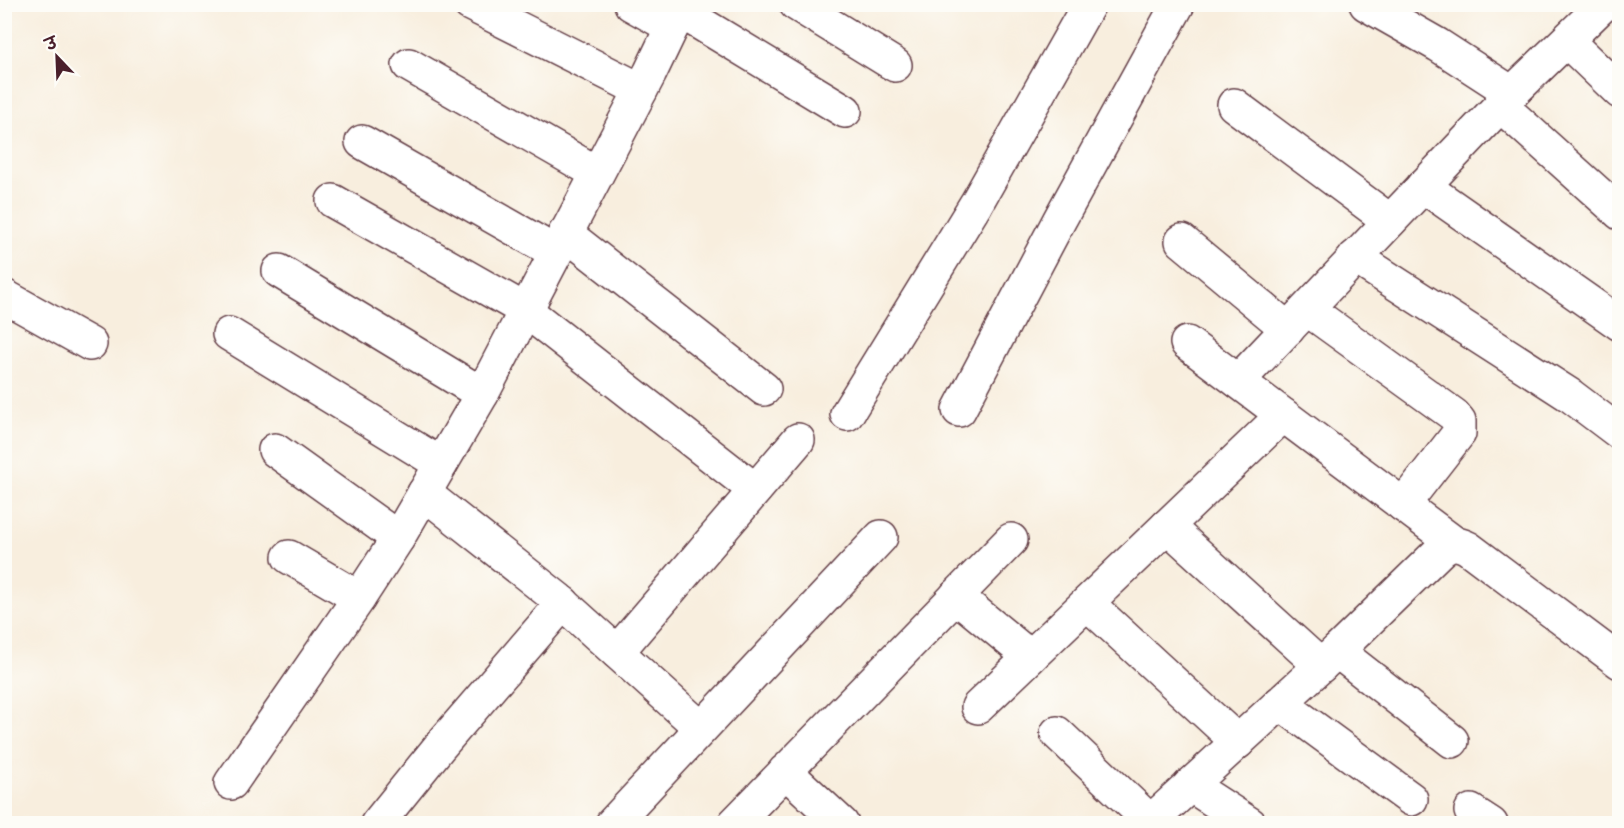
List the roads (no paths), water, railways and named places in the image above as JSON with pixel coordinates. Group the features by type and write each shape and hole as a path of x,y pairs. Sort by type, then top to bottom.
{"street":[{"path":"470,4 640,90"},
{"path":"631,4 678,14 845,111"},
{"path":"796,4 896,65"},
{"path":"847,414 976,204 1089,4"},
{"path":"959,410 1054,229 1178,4"},
{"path":"1366,4 1438,45 1506,99 1620,213"},
{"path":"1238,381 1506,99 1604,4"},
{"path":"231,783 398,538 482,394 678,14"},
{"path":"1567,40 1620,92"},
{"path":"409,65 597,173"},
{"path":"1234,105 1390,221"},
{"path":"362,142 560,243 764,389"},
{"path":"1423,186 1614,311"},
{"path":"333,201 525,310 755,490"},
{"path":"1182,241 1297,319 1454,415 1460,421 1460,433 1403,505"},
{"path":"1355,257 1571,396 1620,433"},
{"path":"279,271 482,394"},
{"path":"4,296 90,344"},
{"path":"230,333 441,464"},
{"path":"1187,343 1454,543"},
{"path":"978,707 1283,415"},
{"path":"617,652 798,440"},
{"path":"274,450 398,538"},
{"path":"424,493 563,603 701,728"},
{"path":"1167,526 1329,659 1452,741"},
{"path":"612,824 881,537"},
{"path":"734,824 1011,540"},
{"path":"1057,733 1149,822 1329,659 1442,549 1454,543 1468,548 1620,662"},
{"path":"289,557 359,598"},
{"path":"956,596 1030,657"},
{"path":"378,824 440,746 563,603"},
{"path":"1087,603 1238,742"},
{"path":"1280,703 1411,799"},
{"path":"785,771 842,824"},
{"path":"1190,785 1250,824"}]}
